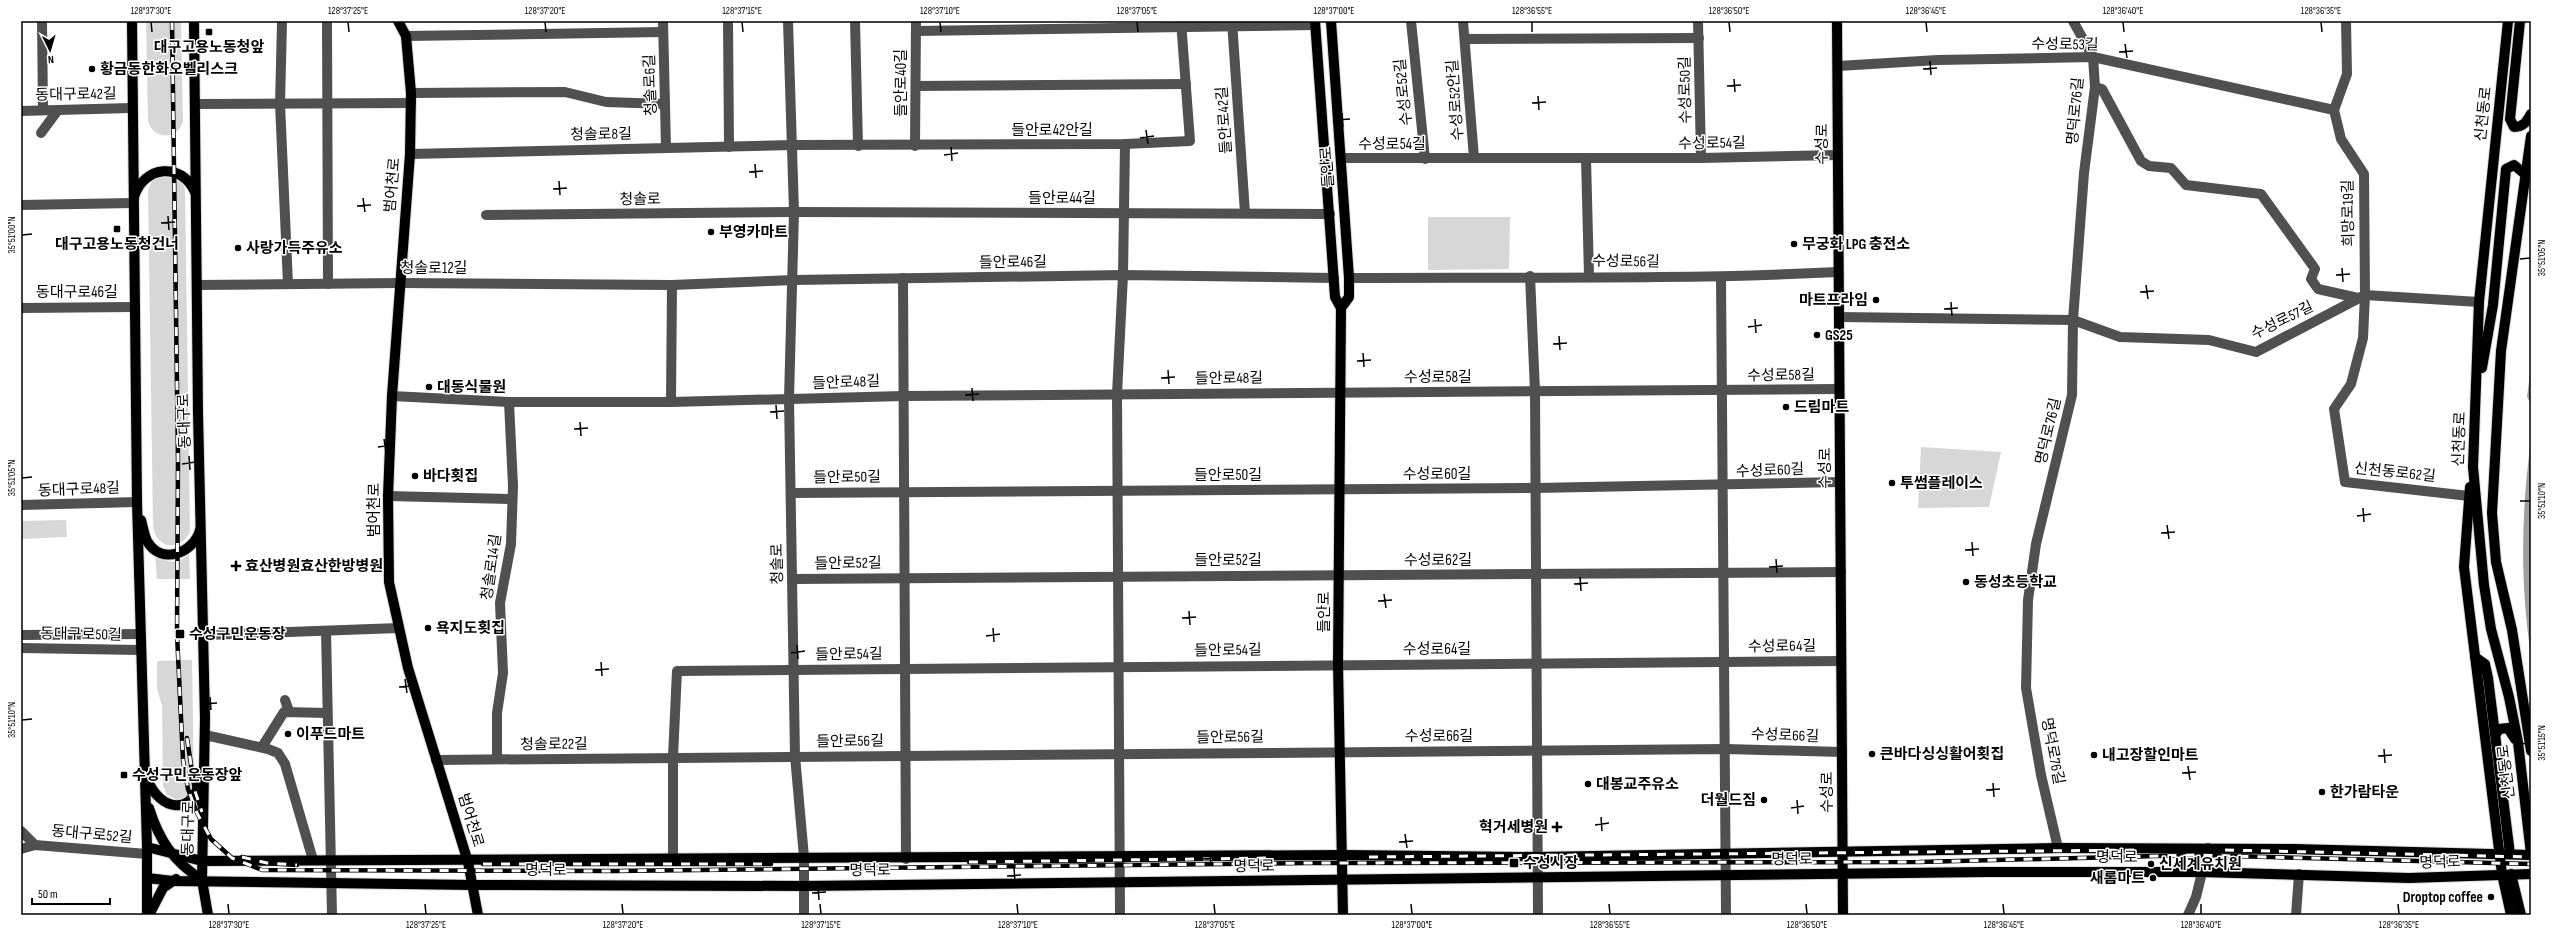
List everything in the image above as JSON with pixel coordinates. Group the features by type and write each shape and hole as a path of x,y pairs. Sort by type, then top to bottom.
{"main road":[{"path":"132,21 131,108 137,505 148,915"},
{"name":"동대구로","path":"194,21 205,735 202,880 208,915"},
{"name":"범어천로","path":"398,21 406,36 411,98 410,154 399,283 392,396 388,496 389,582 408,668 468,862 478,915"},
{"name":"들안로","path":"1331,21 1350,297 1341,308"},
{"name":"수성로","path":"1837,21 1843,915"},
{"name":"신천동로","path":"2508,21 2479,302 2473,467 2484,585 2491,629 2518,742 2531,854"},
{"path":"2520,21 2510,119 2514,127 2520,127 2527,122 2531,114"},
{"name":"들안로","path":"1315,23 1335,296 1341,308 1338,664 1343,915"},
{"name":"신천동로","path":"2531,136 2501,351 2492,513 2496,562 2512,630 2531,751"},
{"path":"2476,404 2493,305 2506,169 2514,165 2526,175"},
{"path":"133,203 144,179 154,173 165,170 173,171 187,179 192,185 196,200"},
{"path":"2473,467 2469,496 2464,567 2474,657 2505,854"},
{"path":"137,505 147,542 154,548 166,554 180,554 192,547 199,535 202,522"},
{"path":"2474,657 2485,664 2496,734 2511,915"},
{"path":"2496,734 2499,729 2508,728 2518,742"},
{"path":"144,771 153,793 163,801 178,805 187,803 198,789 205,762"},
{"path":"145,792 157,832 172,854 188,871 202,880"},
{"name":"명덕로","path":"147,850 202,861 329,860 468,862 804,857 906,859 1343,855 1537,857 1726,852 2058,848 2208,848 2520,855 2531,854"},
{"path":"148,915 163,888 202,861"},
{"name":"명덕로","path":"147,878 173,881 202,880 473,885 804,886 1343,880 1537,876 1726,876 1843,873 2201,872 2409,878 2528,874"},
{"path":"2507,874 2521,915"}],"street":[{"path":"42,21 43,110"},
{"path":"327,21 328,284"},
{"name":"청솔로6길","path":"663,21 666,148"},
{"path":"728,21 729,147"},
{"name":"청솔로","path":"788,21 794,212 794,280 789,399 795,756 804,857 804,915"},
{"path":"855,21 858,146"},
{"name":"수성로52길","path":"1411,21 1425,159"},
{"name":"수성로52안길","path":"1463,21 1474,158"},
{"name":"수성로50길","path":"1698,21 1701,158"},
{"name":"명덕로76길","path":"2058,848 2041,775 2026,688 2028,600 2036,544 2072,395 2073,320 2084,173 2095,87 2093,57 2074,21"},
{"path":"2334,110 2347,74 2346,21"},
{"path":"282,22 280,104 288,284"},
{"name":"들안로42길","path":"1232,23 1245,213"},
{"path":"916,26 1315,23"},
{"name":"들안로42안길","path":"793,145 915,146 1124,144 1190,141 1181,24"},
{"name":"들안로40길","path":"915,146 916,26"},
{"path":"406,36 663,32"},
{"name":"수성로52안길","path":"1465,39 1699,38"},
{"name":"수성로53길","path":"1838,66 1938,60 2093,57 2334,110"},
{"path":"916,86 1186,84"},
{"path":"2095,87 2102,89 2111,102 2141,161 2149,166 2171,168 2186,185 2196,188 2261,194 2315,269 2311,279 2318,288 2362,296 2479,302"},
{"path":"195,104 327,103 565,92 606,102 665,104"},
{"name":"동대구로42길","path":"21,111 131,108"},
{"path":"41,133 58,110"},
{"name":"희망로19길","path":"2334,110 2340,139 2364,174 2362,296"},
{"path":"1120,915 1117,394 1123,275 1124,144"},
{"name":"청솔로8길","path":"410,154 793,145"},
{"name":"수성로54길","path":"1341,158 1701,158 1837,155"},
{"path":"1586,158 1588,276"},
{"path":"21,205 133,203"},
{"name":"청솔로","path":"486,215 794,212"},
{"name":"들안로44길","path":"794,212 1330,214"},
{"name":"수성로56길","path":"1349,278 1588,276 1722,278 1838,272"},
{"name":"들안로46길","path":"794,280 1123,275 1334,278"},
{"path":"1530,276 1535,391 1538,915"},
{"path":"903,278 906,755"},
{"path":"1722,278 1725,486"},
{"name":"청솔로12길","path":"197,286 399,283 672,285 794,280"},
{"path":"671,402 672,285"},
{"name":"수성로57길","path":"1839,317 2073,320 2120,337 2209,340 2256,352 2362,296"},
{"name":"신천동로62길","path":"2362,296 2363,338 2351,384 2334,409 2345,482 2469,496"},
{"name":"동대구로46길","path":"21,308 134,307"},
{"name":"수성로58길","path":"1341,392 1839,389"},
{"name":"들안로48길","path":"789,399 903,396 1341,392"},
{"path":"392,396 509,402 671,402 789,399"},
{"name":"청솔로14길","path":"497,759 497,713 503,673 500,603 510,559 512,499 509,402"},
{"name":"수성로60길","path":"1339,489 1725,486 1840,482"},
{"name":"수성로60길","path":"1725,486 1725,574"},
{"name":"들안로50길","path":"791,493 1339,489"},
{"path":"388,496 512,499"},
{"name":"동대구로48길","path":"21,506 137,505"},
{"name":"수성로62길","path":"1339,574 1536,575 1841,572"},
{"name":"들안로52길","path":"793,579 1339,574"},
{"path":"1725,574 1724,662 1727,749 1726,915"},
{"path":"204,635 399,628"},
{"path":"326,631 329,860 332,915"},
{"name":"동대구로50길","path":"21,635 140,634"},
{"name":"동대구로50길","path":"21,648 140,650"},
{"name":"수성로64길","path":"1338,664 1841,661"},
{"name":"들안로54길","path":"673,757 677,670 1338,664"},
{"path":"285,700 289,711"},
{"path":"262,747 280,716 289,711 327,713"},
{"path":"205,735 262,747 278,753 285,764 313,860"},
{"name":"수성로66길","path":"1340,751 1727,749 1842,752"},
{"name":"들안로56길","path":"795,756 1340,751"},
{"name":"들안로56길","path":"906,755 906,859"},
{"name":"청솔로22길","path":"436,760 795,756"},
{"path":"673,757 673,859"},
{"name":"동대구로52길","path":"21,831 35,845"},
{"name":"동대구로52길","path":"21,849 35,845 147,850"},
{"path":"2188,915 2196,897 2208,848"},
{"path":"2296,915 2299,874"}],"shaded area":[{"path":"146,21 181,21 183,122 180,128 171,135 155,132 148,121"},
{"path":"160,175 176,178 181,182 185,190 190,532 180,543 174,545 168,545 158,539 153,525 148,190 152,181"},
{"path":"1428,217 1510,217 1509,269 1428,270"},
{"path":"2531,366 2531,404 2527,397"},
{"path":"2531,440 2531,656 2525,602 2523,548 2525,494"},
{"path":"1921,447 2001,452 1989,507 1918,508"},
{"path":"66,520 67,537 21,539 21,521"},
{"path":"189,554 190,579 157,579 155,555 159,558 172,562 181,560"},
{"path":"192,660 194,785 190,794 178,800 167,795 163,786 162,706 157,689 157,661"}],"railway":[{"path":"172,21 178,460 177,634 183,760 188,789 197,813 211,839 232,858 262,870 614,871 1308,863 1919,862 2195,855 2531,864"},
{"path":"187,738 195,791 202,812"},
{"path":"1369,857 2141,850"},
{"path":"2225,850 2531,857"},
{"path":"242,857 267,863 297,865"},
{"path":"969,862 1271,858"},
{"path":"483,864 771,864"}],"place":[{"name":"대구고용노동청앞","path":"209,32"},
{"name":"황금동한화오벨리스크","path":"92,69"},
{"name":"대구고용노동청건너","path":"117,229"},
{"name":"부영카마트","path":"711,232"},
{"name":"무궁화 LPG 충전소","path":"1794,244"},
{"name":"사랑가득주유소","path":"238,248"},
{"name":"마트프라임","path":"1876,300"},
{"name":"GS25","path":"1817,335"},
{"name":"대동식물원","path":"429,387"},
{"name":"드림마트","path":"1786,407"},
{"name":"바다횟집","path":"415,476"},
{"name":"투썸플레이스","path":"1892,483"},
{"name":"효산병원효산한방병원","path":"236,566"},
{"name":"동성초등학교","path":"1966,582"},
{"name":"욕지도횟집","path":"428,628"},
{"name":"수성구민운동장","path":"180,634"},
{"name":"이푸드마트","path":"288,734"},
{"name":"큰바다싱싱활어횟집","path":"1872,754"},
{"name":"내고장할인마트","path":"2094,755"},
{"name":"수성구민운동장앞","path":"124,775"},
{"name":"대봉교주유소","path":"1588,784"},
{"name":"한가람타운","path":"2322,792"},
{"name":"더월드짐","path":"1764,800"},
{"name":"혁거세병원","path":"1557,827"},
{"name":"수성시장","path":"1514,863"},
{"name":"신세계유치원","path":"2151,864"},
{"name":"새롬마트","path":"2153,878"},
{"name":"Droptop coffee","path":"2491,897"}]}
